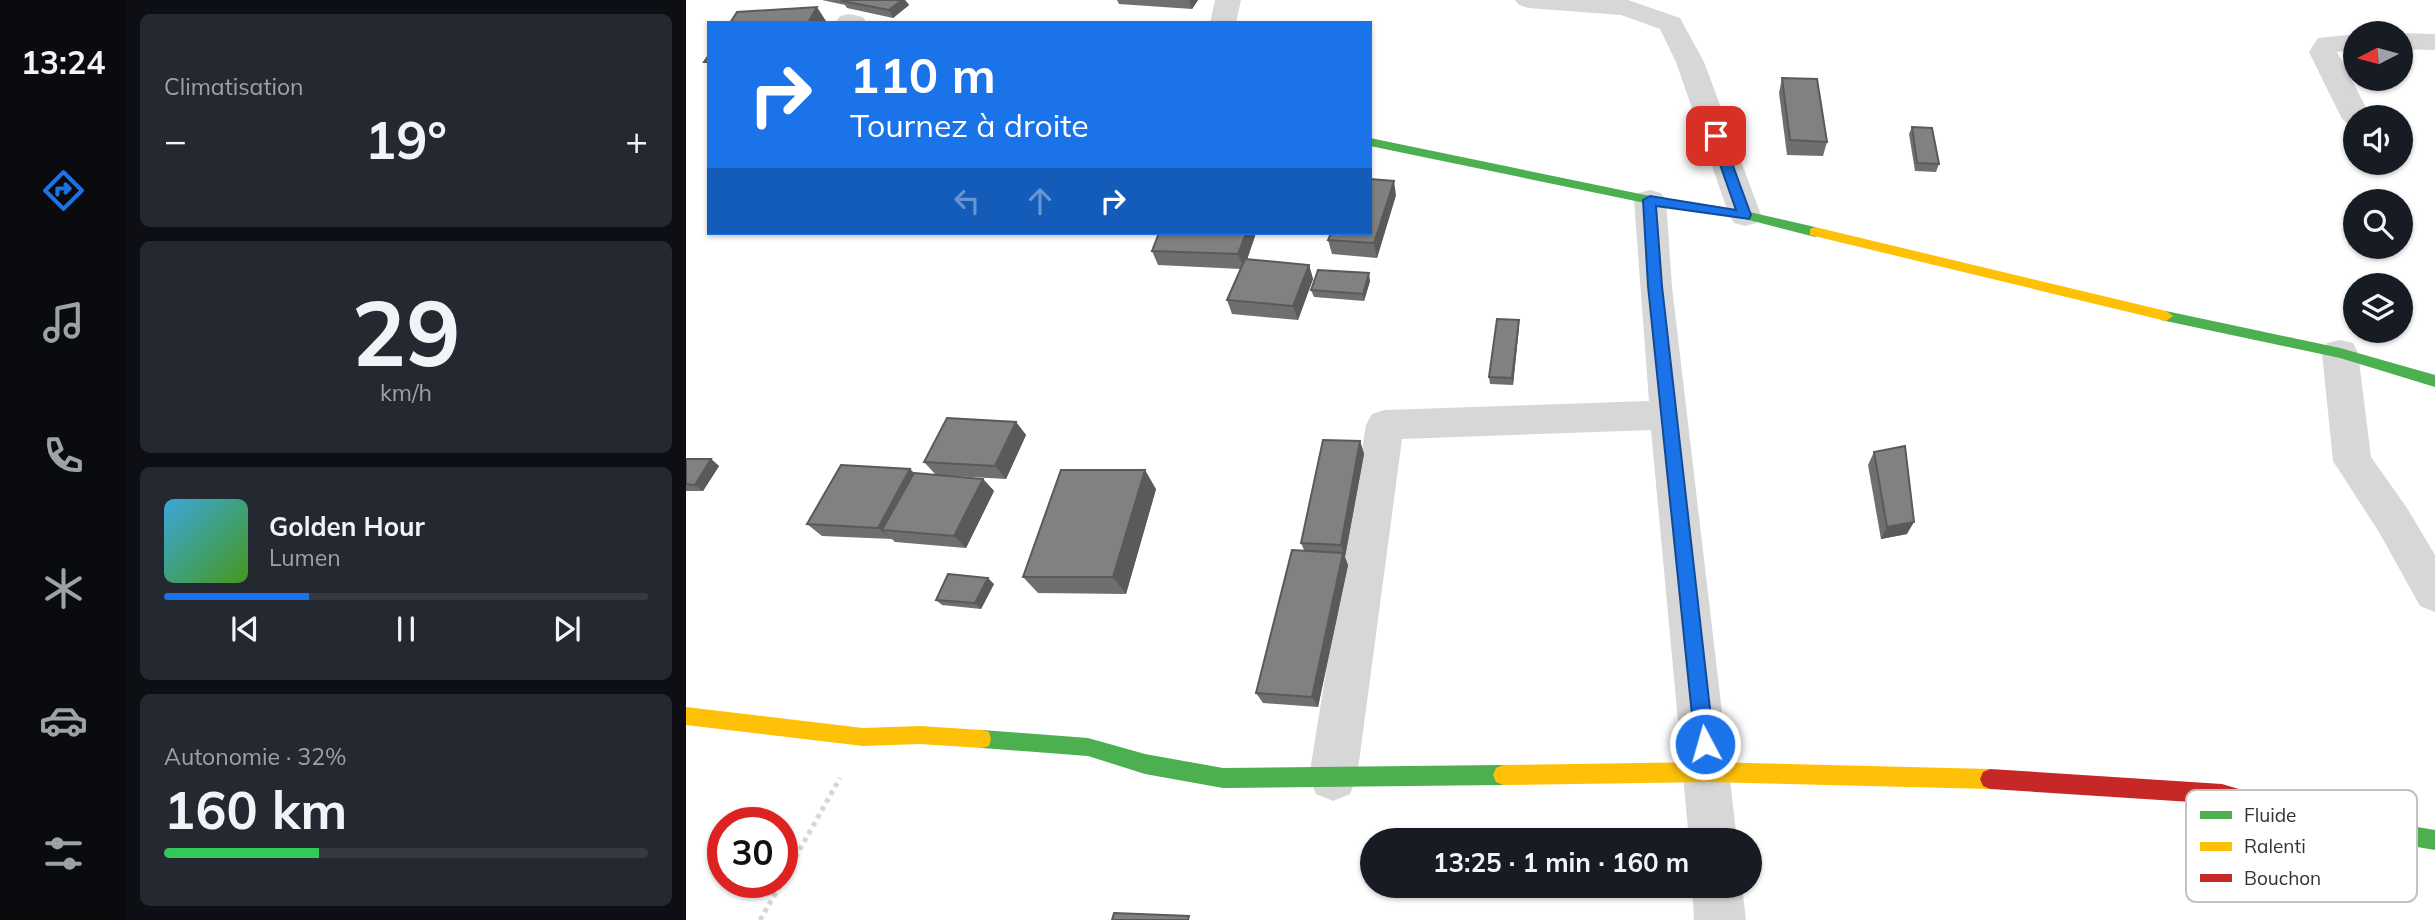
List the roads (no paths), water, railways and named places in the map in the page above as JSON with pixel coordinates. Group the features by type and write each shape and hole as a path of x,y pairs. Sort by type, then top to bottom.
{"street":[{"path":"1223,21 1228,0"},
{"path":"1528,0 1625,7 1671,24 1690,62 1745,215"},
{"path":"2413,41 2435,42"},
{"path":"2343,43 2328,44 2323,52 2350,105"},
{"path":"1372,142 1650,200 1745,215 2096,301 2340,353 2435,381"},
{"path":"1650,200 1655,286 1712,828"},
{"path":"2340,353 2352,461 2393,520 2435,593"},
{"path":"1333,778 1385,425 1670,415"},
{"path":"686,716 863,737 920,735 1088,747 1145,764 1223,778 1708,772 2015,780 2186,792"},
{"path":"2417,837 2435,840"},
{"path":"1718,898 1720,920"}]}
